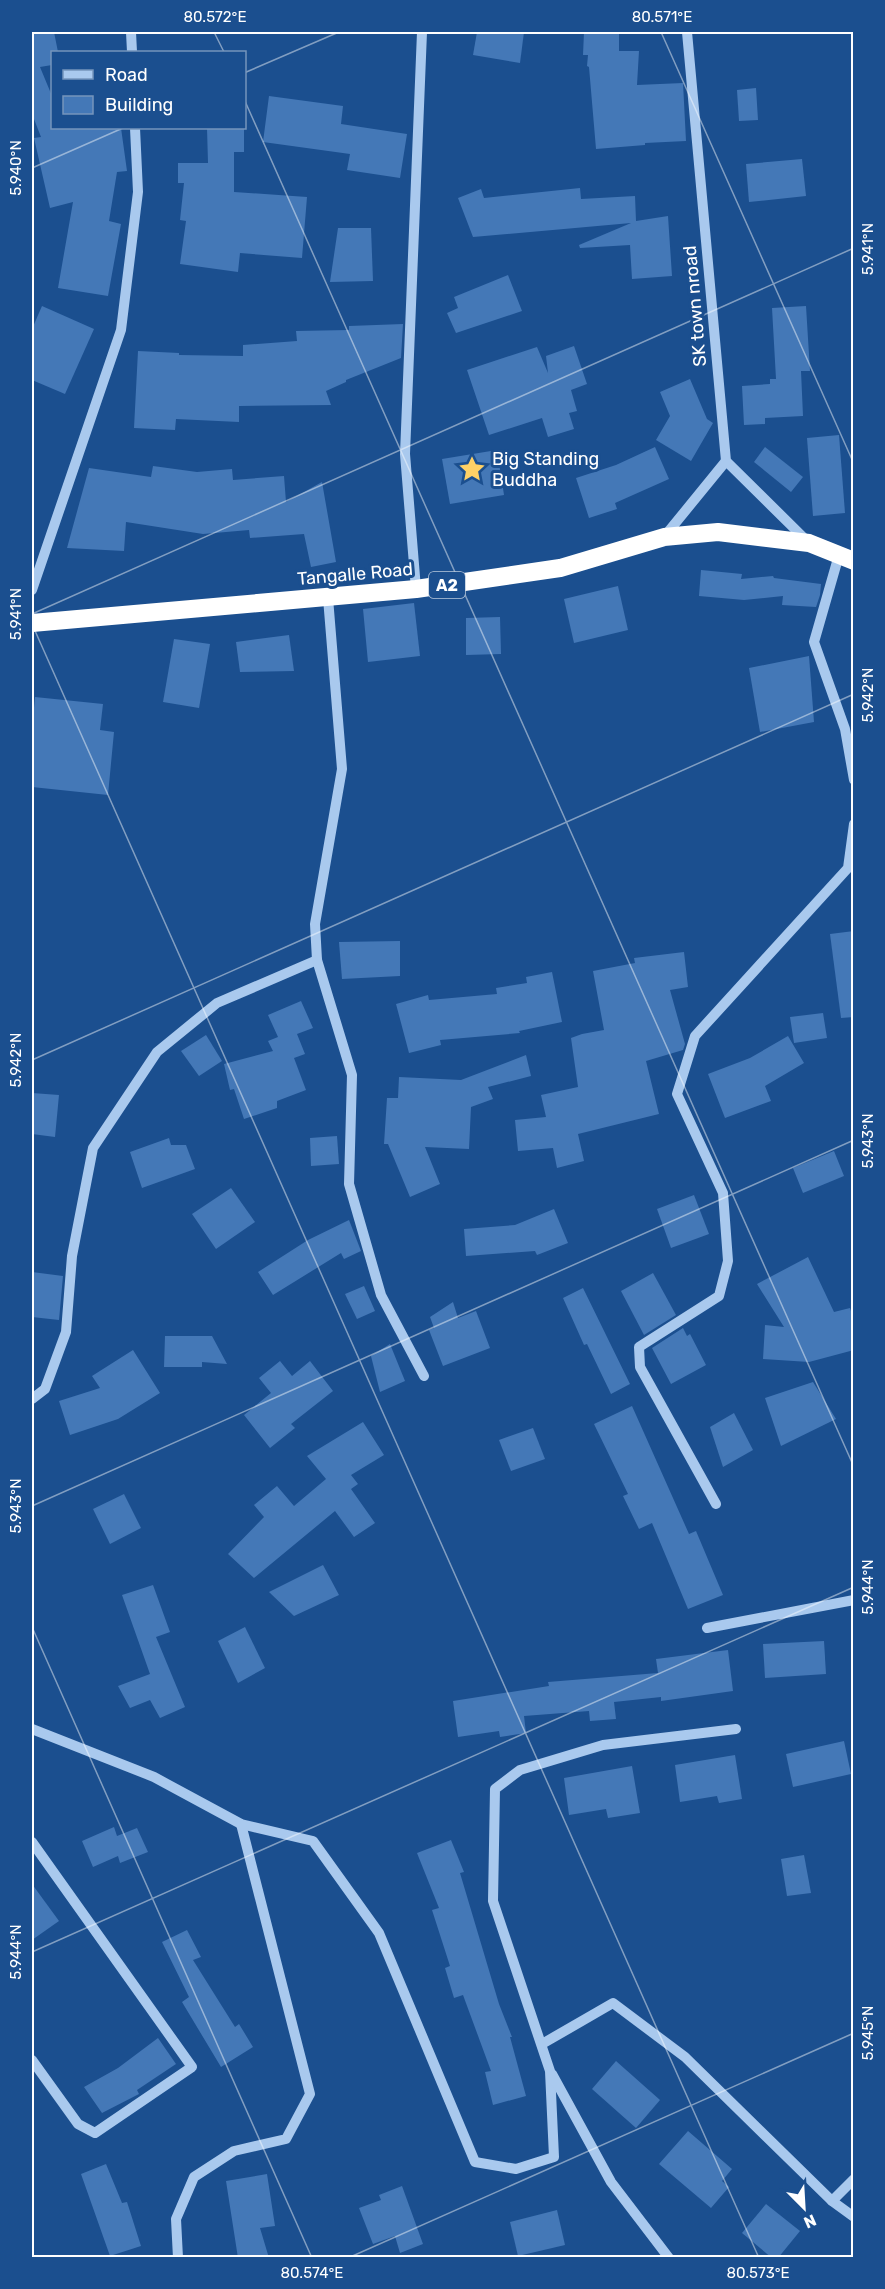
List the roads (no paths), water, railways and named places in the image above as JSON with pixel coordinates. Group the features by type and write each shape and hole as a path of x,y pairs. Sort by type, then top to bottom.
{"highway":[{"name":"Tangalle Road","path":"32,623 416,590 560,568 664,537 718,532 809,543 846,558"}],"street":[{"path":"131,32 132,51"},
{"path":"416,590 405,454 422,32"},
{"name":"SK town nroad","path":"687,32 726,461"},
{"path":"32,590 121,330 138,192 135,129"},
{"path":"664,537 726,461 809,543"},
{"path":"846,558 814,642 845,729 854,780"},
{"path":"328,598 342,769 315,924 317,960 352,1075 350,1184 381,1295 424,1376"},
{"path":"716,1504 640,1367 639,1347 718,1296 728,1261 723,1193 676,1094 695,1036 848,868 854,824"},
{"path":"32,1399 45,1389 66,1332 72,1256 93,1148 157,1052 217,1003 317,960"},
{"path":"707,1629 854,1600"},
{"path":"32,1729 153,1777 241,1824 313,1841 379,1932 475,2162 516,2169 554,2157 550,2071"},
{"path":"669,2258 611,2182 550,2071 493,1901 495,1789 520,1770 603,1745 736,1729"},
{"path":"178,2258 176,2219 194,2177 234,2151 286,2139 310,2094 241,1824"},
{"path":"32,1842 192,2067 95,2133 78,2124 32,2060"},
{"path":"542,2044 613,2003 685,2057 832,2201 854,2217"},
{"path":"832,2201 854,2179"}],"place":[{"name":"Big Standing Buddha","path":"472,469"}]}
